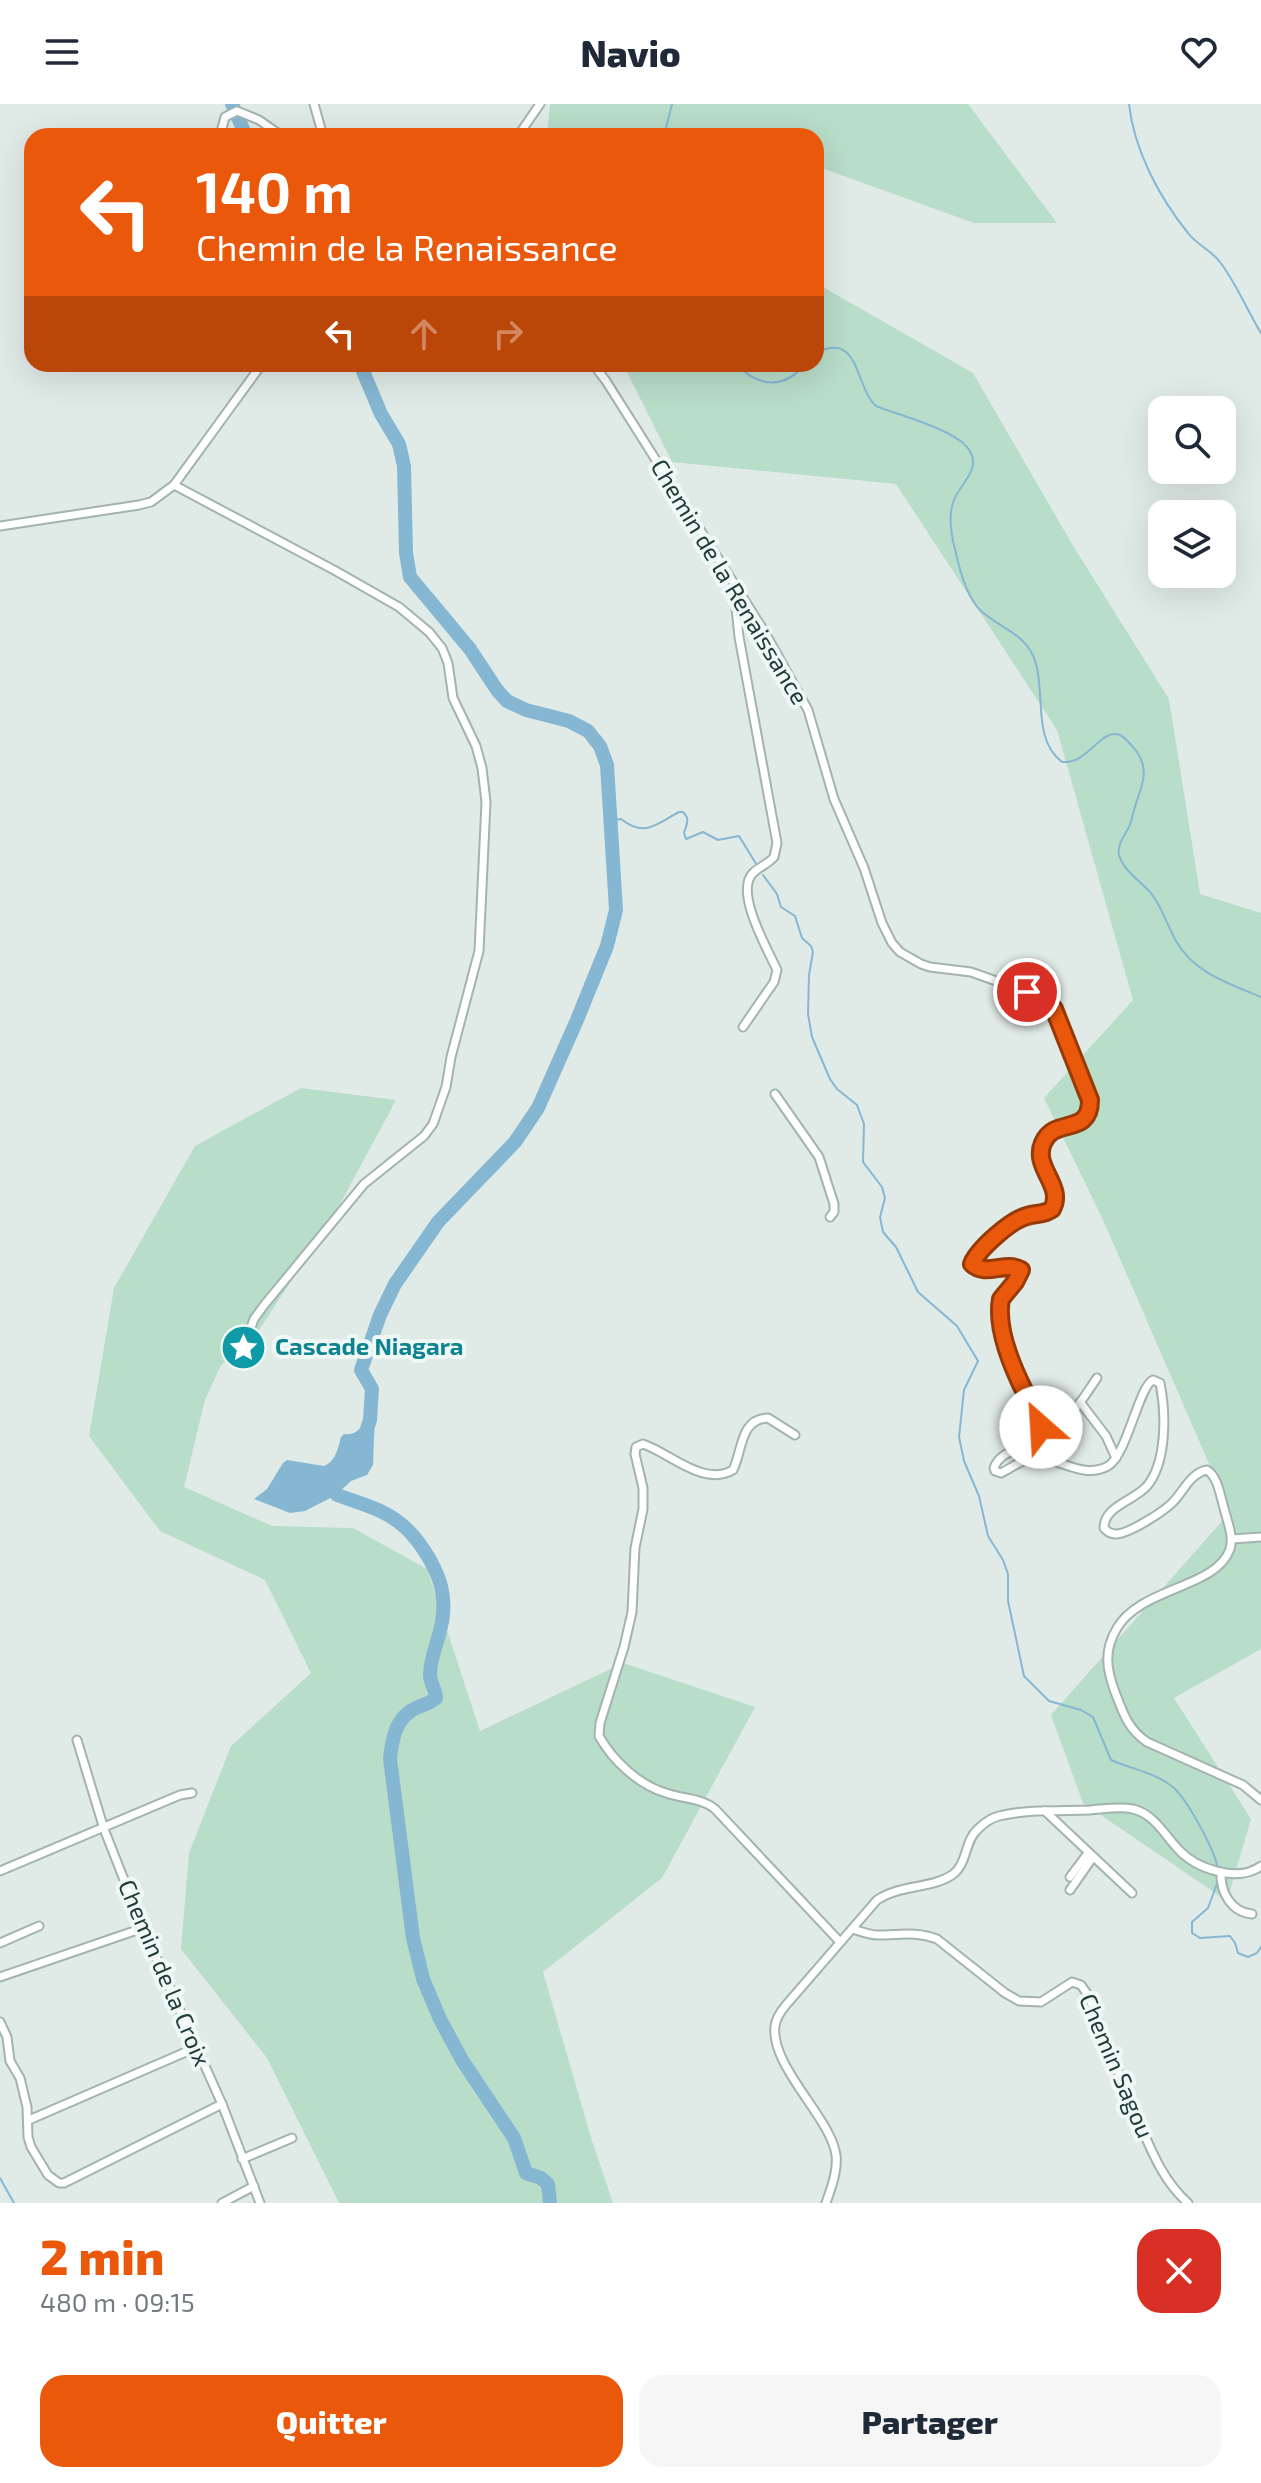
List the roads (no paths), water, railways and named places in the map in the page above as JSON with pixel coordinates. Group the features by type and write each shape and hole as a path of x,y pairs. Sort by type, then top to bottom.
{"street":[{"path":"314,104 321,128"},
{"path":"524,128 540,104"},
{"path":"222,128 230,113 237,111 270,128"},
{"path":"0,526 151,502 174,485 256,372"},
{"name":"Chemin de la Renaissance","path":"599,372 780,658 808,710 834,799 892,943 900,952 921,964 971,972 1046,1000 1059,1019 1090,1100 1088,1115 1084,1120 1052,1132 1041,1147 1040,1158 1056,1196 1052,1209 1015,1222 983,1248 972,1264 983,1270 1010,1265 1021,1270 1001,1299 1001,1321 1017,1381 1041,1427"},
{"path":"174,485 399,607 429,632 442,648 448,663 453,698 476,746 486,802 479,951 446,1087 433,1124 424,1136 364,1184 260,1312 244,1347"},
{"path":"737,590 739,637 777,843 774,857 752,873 747,887 753,917 777,970 774,982 743,1027"},
{"path":"775,1094 819,1157 834,1204 830,1217"},
{"path":"1097,1378 1058,1425 1041,1427 1035,1438 1000,1457 994,1465 995,1471 1001,1473 1031,1458 1079,1469 1098,1470 1112,1463 1146,1384 1150,1380 1159,1381 1164,1442 1159,1463 1150,1483 1111,1511 1104,1520 1104,1528 1113,1533 1122,1533 1158,1514 1173,1503 1195,1476 1207,1470 1213,1474 1217,1485 1232,1539 1229,1551 1216,1567 1133,1609 1113,1634 1108,1648 1111,1681 1126,1721 1136,1734 1147,1742 1243,1785 1261,1800"},
{"path":"1080,1402 1098,1423 1116,1458"},
{"path":"795,1435 768,1418 753,1421 746,1429 733,1470 725,1474 690,1469 650,1446 643,1444 636,1447 643,1509 635,1548 632,1612 599,1730 602,1741 635,1778 666,1793 704,1802 715,1809 840,1942"},
{"path":"1232,1539 1261,1537"},
{"name":"Chemin de la Croix","path":"77,1740 104,1829 143,1928 222,2104 260,2203"},
{"path":"0,1871 180,1795 192,1793"},
{"path":"826,2203 836,2167 834,2144 784,2061 775,2025 786,2005 883,1896 952,1875 962,1864 972,1836 987,1821 1005,1815 1045,1811 1122,1808 1139,1811 1154,1821 1181,1852 1221,1872 1244,1873 1261,1866"},
{"path":"1045,1811 1132,1893"},
{"path":"1070,1877 1091,1855"},
{"path":"1070,1890 1091,1855"},
{"path":"1221,1872 1221,1887 1229,1900 1236,1908 1252,1914"},
{"path":"0,1943 39,1926"},
{"path":"0,1977 143,1928"},
{"name":"Chemin Sagou","path":"852,1929 878,1935 910,1932 937,1939 1019,2001 1041,2002 1072,1982 1081,1985 1088,1995 1157,2163 1168,2182 1188,2203"},
{"path":"0,2022 7,2037 10,2061 20,2078 31,2147 53,2180 64,2183 222,2104"},
{"path":"29,2120 195,2048"},
{"path":"242,2159 292,2138"},
{"path":"222,2203 254,2186"}],"water":[{"path":"369,1412 375,1413 373,1465 367,1475 351,1481 336,1495 305,1511 290,1513 254,1499 267,1489 287,1460 328,1464 336,1454 341,1437 360,1429"}],"waterway":[{"path":"232,104 242,128"},
{"path":"666,128 672,104"},
{"path":"1129,104 1142,156 1167,204 1188,233 1220,262 1261,333"},
{"path":"824,350 841,349 849,355 869,398 876,406 937,428 966,446 973,461 972,468 954,500 951,518 959,565 967,590 976,605 1020,639 1032,654 1039,676 1043,730 1047,742 1062,762 1080,758 1113,734 1122,736 1134,748 1144,774 1131,823 1119,848 1121,860 1155,898 1176,941 1193,961 1225,982 1261,997"},
{"path":"363,372 381,414 399,444 404,466 406,553 410,577 470,649 507,701 526,710 569,721 588,731 600,746 607,765 616,910 607,946 538,1108 515,1142 438,1222 395,1284 380,1315 361,1370 372,1389 367,1429"},
{"path":"744,372 771,382 797,372"},
{"path":"612,820 621,819 629,825 644,828 683,812 687,820 686,839 703,832 718,840 739,836 758,867"},
{"path":"763,875 777,894 781,907 795,916 802,938 811,946 808,1014 812,1037 830,1079 857,1105 864,1124 863,1162 882,1187 885,1198 880,1217 883,1232 896,1247 918,1292 957,1326 978,1361 964,1390 959,1437 964,1461 979,1496 988,1536 1008,1574 1008,1601 1024,1676 1049,1701 1081,1710 1093,1717 1111,1760 1152,1775 1174,1788 1200,1827 1218,1870"},
{"path":"330,1480 337,1495 380,1511 402,1524 421,1545 439,1580 443,1614 430,1675 436,1698 411,1711 400,1722 390,1759 413,1938 423,1979 440,2019 462,2060 514,2138 526,2173 548,2184 550,2203"},
{"path":"1218,1881 1208,1908 1192,1922 1192,1933 1200,1938 1230,1936 1238,1953 1248,1957 1261,1947"},
{"path":"0,2178 14,2203"}],"place":[{"name":"Cascade Niagara","path":"244,1347"}]}
